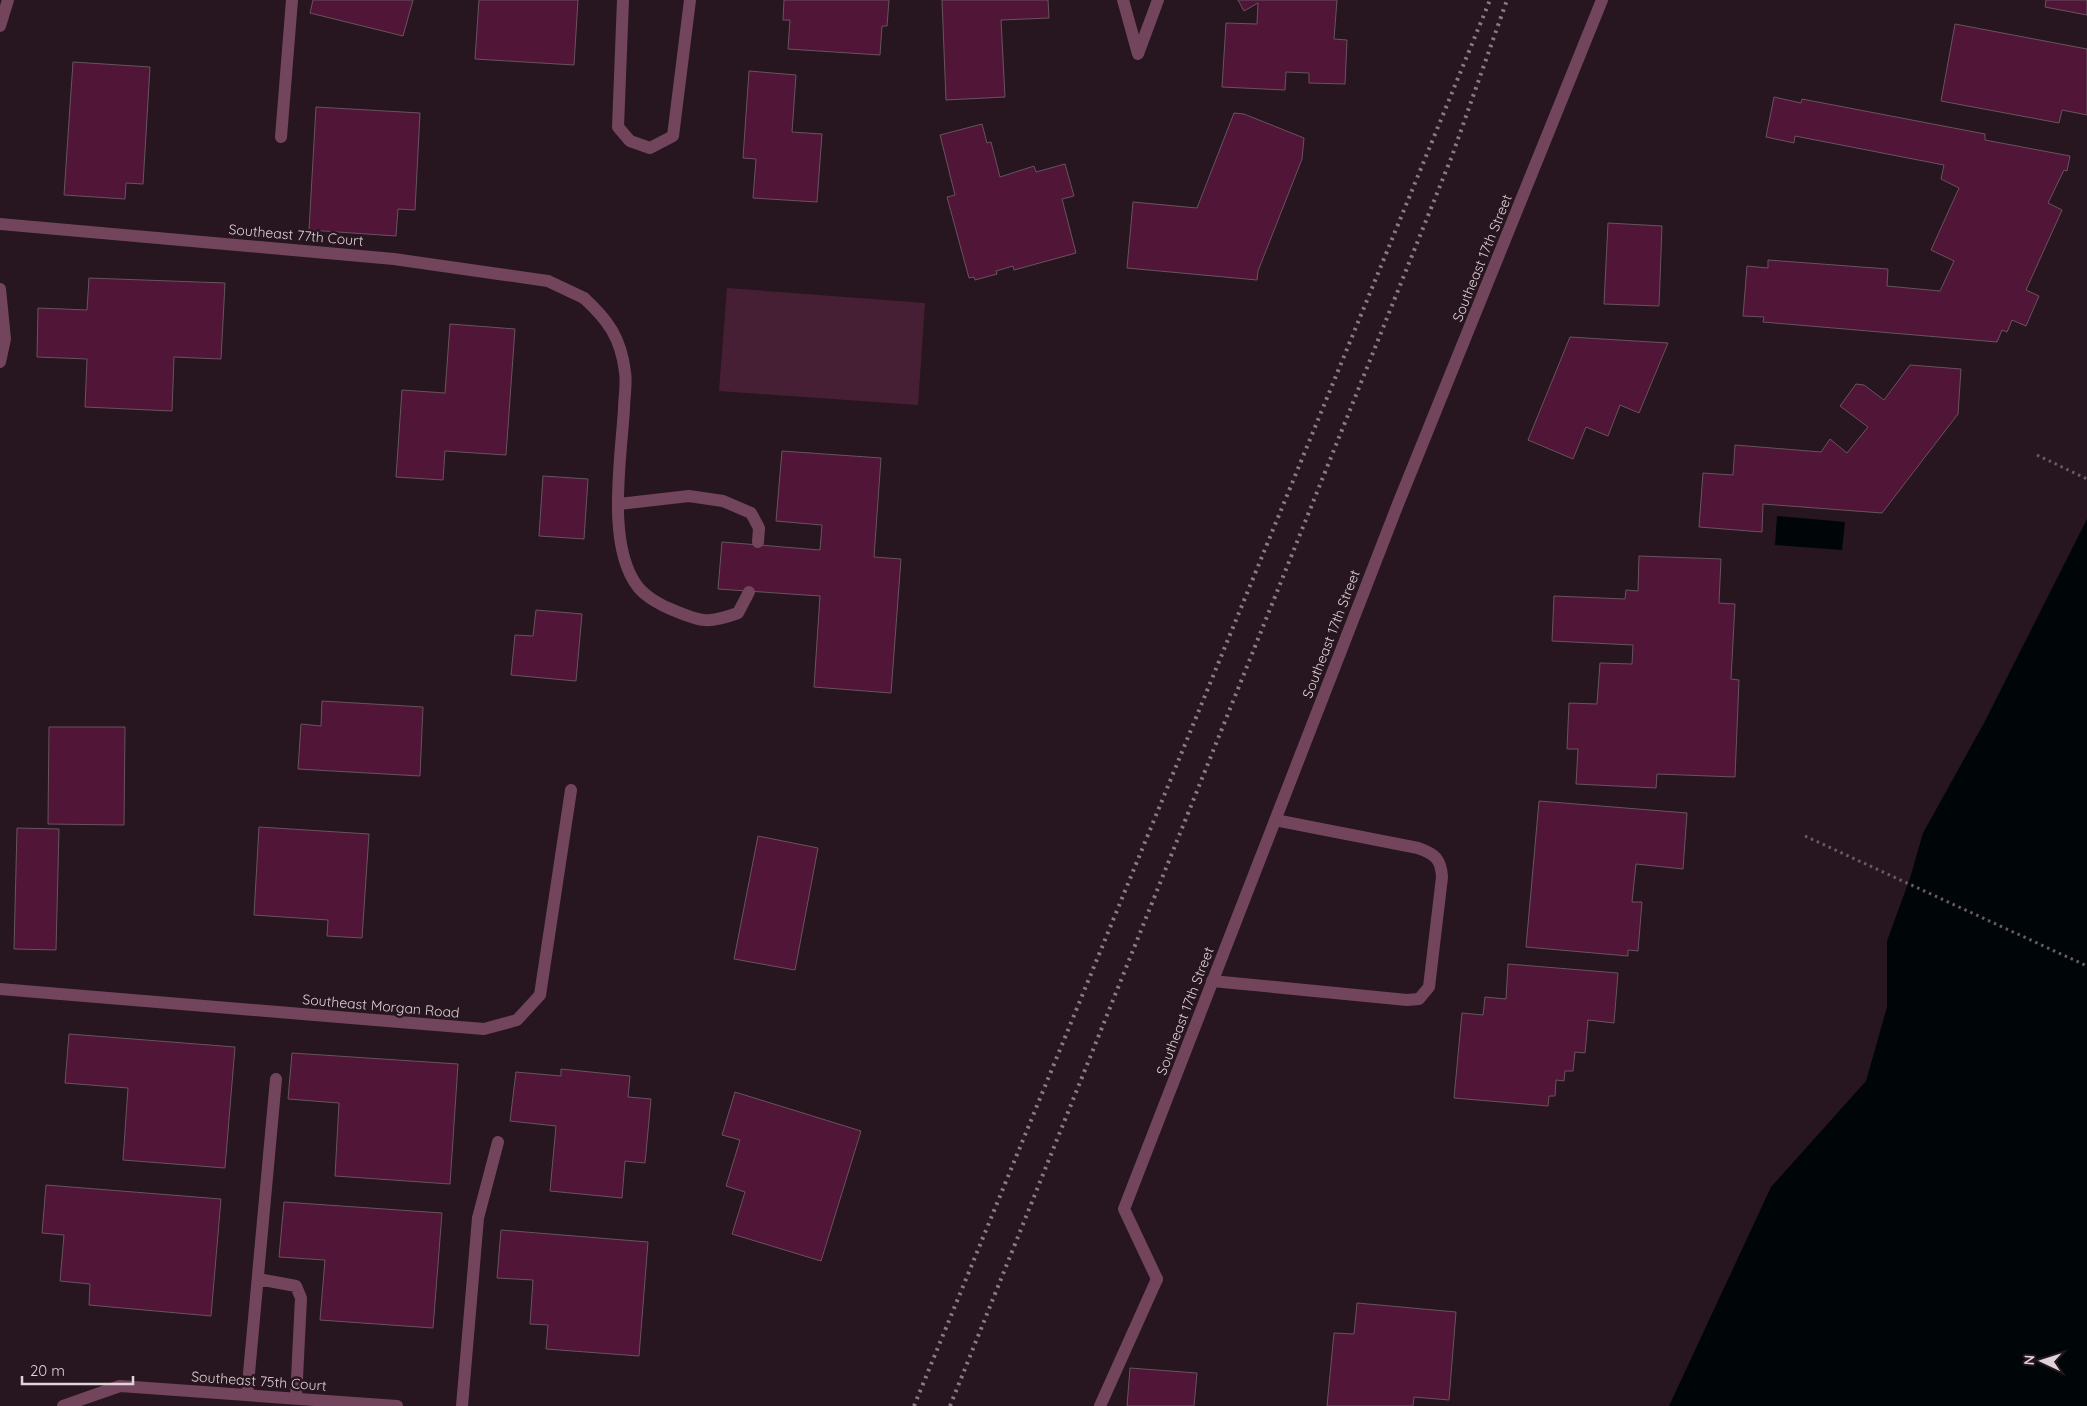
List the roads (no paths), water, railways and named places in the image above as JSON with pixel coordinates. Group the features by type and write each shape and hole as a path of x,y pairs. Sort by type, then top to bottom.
{"street":[{"path":"0,26 8,0"},
{"path":"281,138 292,0"},
{"path":"623,0 618,127 630,141 650,148 673,136 690,0"},
{"path":"1123,0 1138,54 1158,0"},
{"name":"Southeast 17th Street","path":"1100,1406 1157,1279 1124,1210 1401,495 1602,0"},
{"name":"Southeast 77th Court","path":"0,224 394,258 548,281 584,298 604,316 619,342 626,373 618,504 620,538 627,565 639,588 664,607 696,620 715,621 738,614 749,592"},
{"path":"0,289 5,339 0,362"},
{"path":"618,504 690,496 723,500 751,513 759,528 758,542"},
{"name":"Southeast Morgan Road","path":"0,989 484,1029 517,1020 540,995 571,790"},
{"path":"1212,982 1408,1000 1419,998 1429,987 1442,877 1441,865 1431,853 1418,848 1275,820"},
{"path":"247,1395 276,1079"},
{"path":"462,1406 478,1218 498,1142"},
{"path":"258,1279 296,1286 301,1298 296,1398"},
{"name":"Southeast 75th Court","path":"62,1406 120,1386 397,1406"}],"railway":[{"path":"914,1406 1490,0"},
{"path":"950,1406 1452,156 1507,0"}]}
